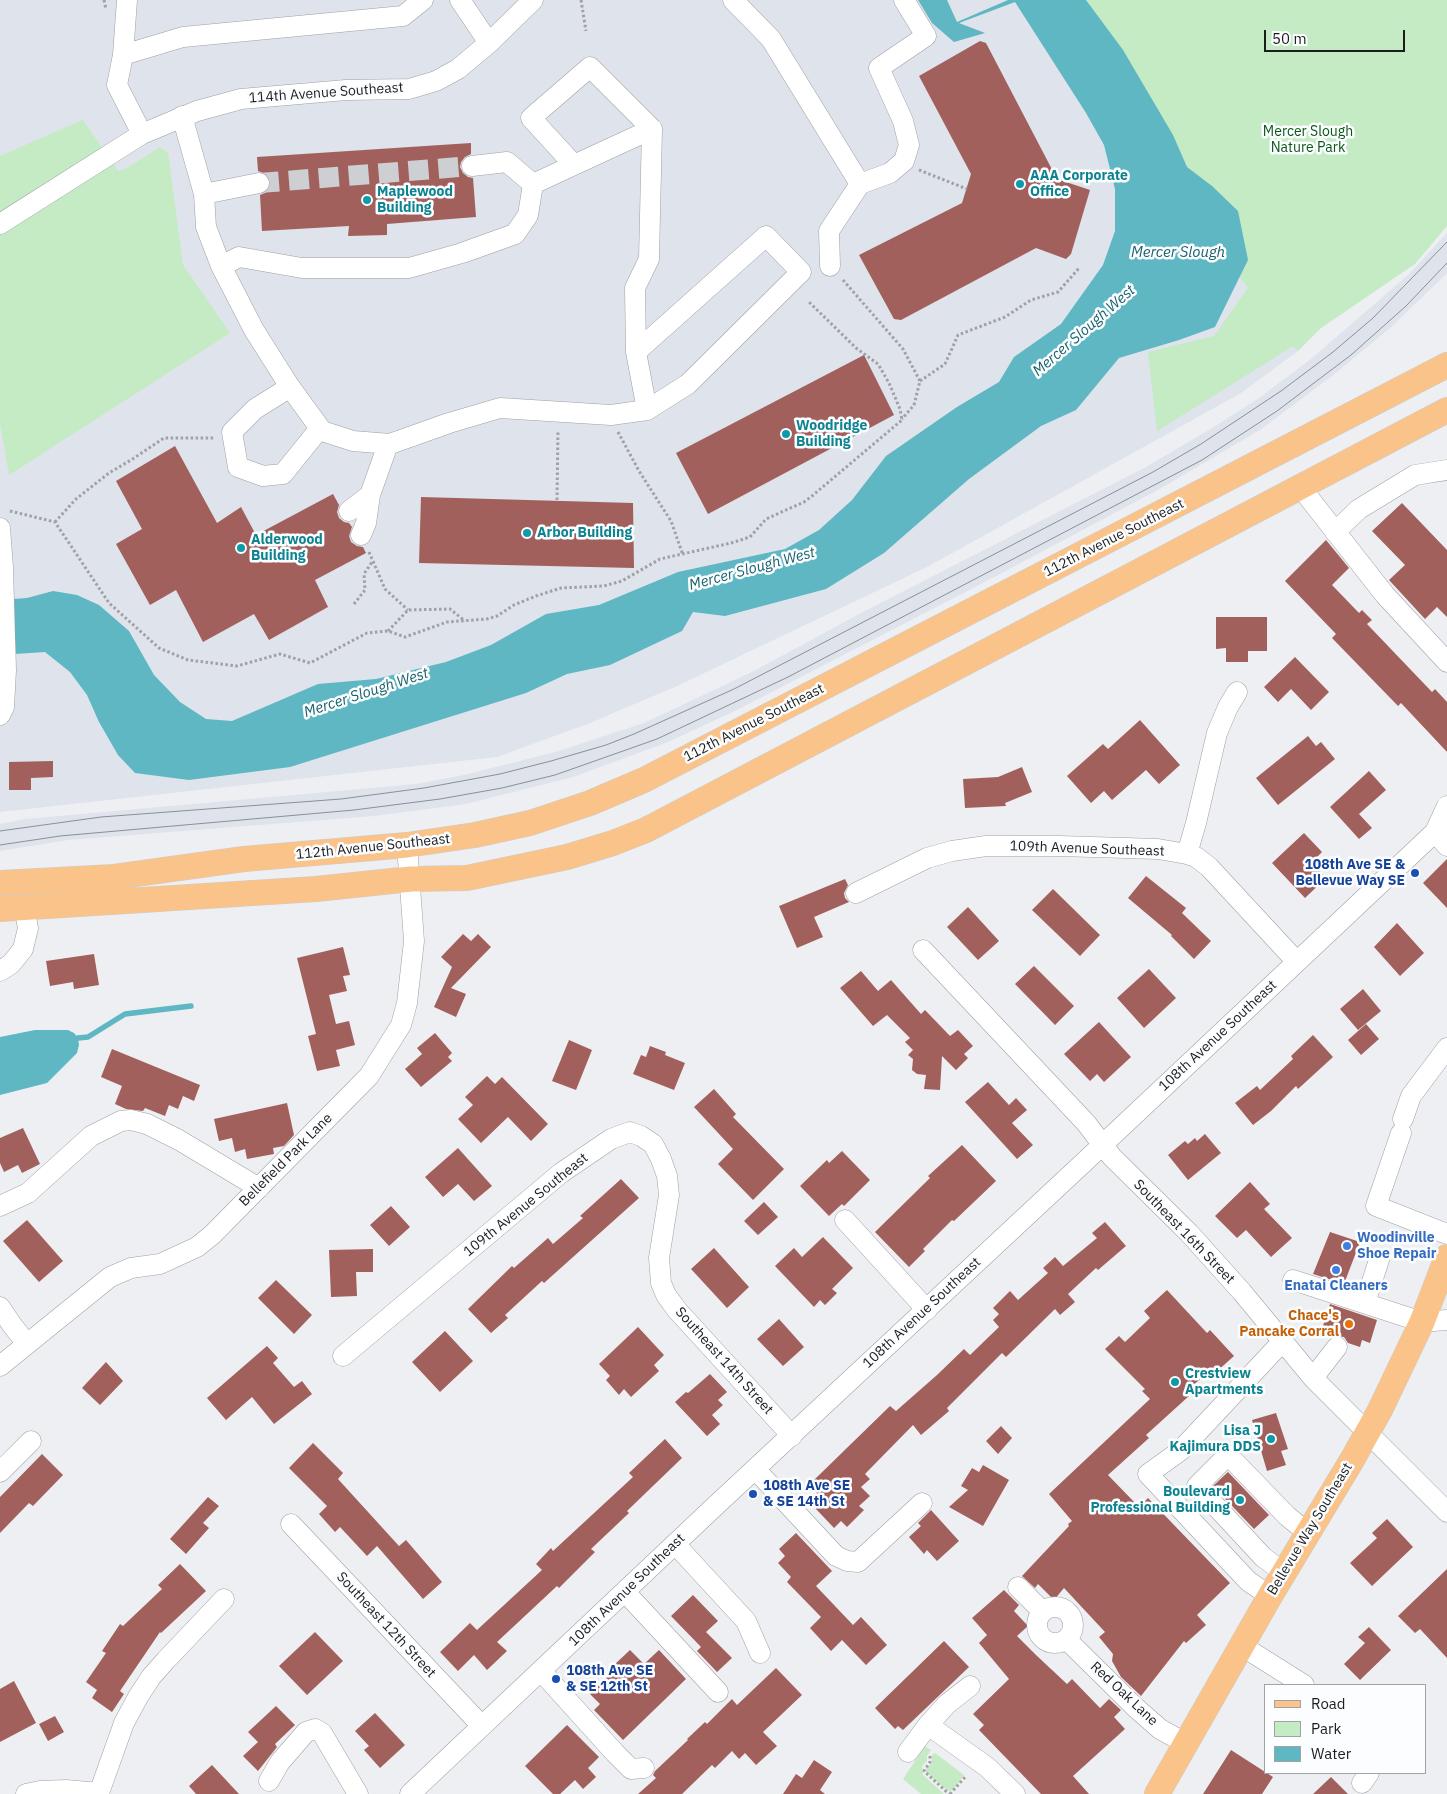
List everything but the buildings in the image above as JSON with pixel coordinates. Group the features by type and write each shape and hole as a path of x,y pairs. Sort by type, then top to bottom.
{"main road":[{"path":"1413,382 1447,355"},
{"name":"112th Avenue Southeast","path":"0,883 114,876 244,859 407,845 475,835 530,823 590,803 644,780 1447,365"},
{"path":"12,908 316,889 411,879 467,878 567,857 613,843 646,830 1447,410"},
{"name":"Bellevue Way Southeast","path":"1157,1794 1270,1596 1380,1410 1422,1322 1447,1257"}],"street":[{"path":"127,0 123,55 117,85 142,134"},
{"path":"123,55 183,37 399,8 422,0"},
{"path":"460,0 489,43"},
{"name":"114th Avenue Southeast","path":"0,224 142,134 182,116 241,99 328,91 409,89 436,81 458,69 489,43 533,0"},
{"path":"733,0 771,39 860,184"},
{"path":"830,266 829,231 860,184 890,173 904,161 909,145 903,121 879,68 926,36 904,0"},
{"path":"574,165 531,118 590,67 652,130 649,259 635,288 636,352 647,410"},
{"path":"182,116 204,194 206,227 221,266 254,330 290,387 322,431 353,441 388,444 500,408 612,415 647,410 688,384 801,272 766,236 636,352"},
{"path":"533,184 652,130"},
{"path":"472,166 507,162 533,184"},
{"path":"204,194 259,183"},
{"path":"221,266 239,257 302,268 409,268 462,253 514,234 528,215 533,184"},
{"path":"290,387 255,409 232,432 238,466 263,476 283,474 320,428"},
{"path":"361,533 366,523 370,495 388,444"},
{"path":"1335,532 1359,509 1415,475 1447,470"},
{"path":"1302,485 1309,498 1385,595 1447,662"},
{"path":"349,510 370,495"},
{"path":"0,715 4,707 6,670 3,520"},
{"path":"1238,692 1228,707 1217,733 1187,854 1209,867 1297,962"},
{"name":"108th Avenue Southeast","path":"410,1794 1297,962 1443,834 1447,806"},
{"name":"Bellefield Park Lane","path":"0,1366 110,1277 131,1268 160,1264 197,1247 212,1235 369,1076 401,1025 407,1003 414,941 411,879 407,845"},
{"name":"109th Avenue Southeast","path":"856,894 927,858 952,851 986,846 1158,849 1187,854"},
{"path":"0,970 11,964 23,949 28,928 12,908"},
{"name":"Southeast 16th Street","path":"923,950 1086,1123 1117,1162 1189,1233 1242,1292 1314,1378 1447,1512"},
{"path":"1447,1048 1411,1096 1376,1206 1447,1234"},
{"path":"0,1206 28,1193 91,1136 121,1121 130,1120 147,1124 179,1140 259,1188"},
{"name":"109th Avenue Southeast","path":"343,1356 561,1173 611,1139 630,1132 641,1136 652,1144 662,1159 667,1176 669,1195 659,1258 661,1283"},
{"path":"845,1220 927,1310"},
{"path":"1365,1303 1379,1260"},
{"path":"1293,1280 1422,1322 1447,1320"},
{"name":"Southeast 14th Street","path":"661,1283 666,1295 677,1310 792,1436"},
{"path":"0,1307 27,1344"},
{"path":"1270,1596 1248,1581 1148,1474 1180,1451 1282,1342"},
{"path":"1314,1378 1337,1347"},
{"path":"0,1472 31,1441"},
{"path":"1284,1572 1263,1556 1196,1486 1228,1455 1287,1516 1308,1533"},
{"path":"755,1469 836,1556 847,1561 858,1562 922,1503"},
{"name":"Southeast 12th Street","path":"291,1524 482,1726"},
{"path":"675,1544 746,1621 760,1653"},
{"path":"1018,1587 1042,1611"},
{"path":"624,1592 718,1692"},
{"path":"26,1794 40,1791 66,1790 101,1794 124,1723 138,1697 151,1677 224,1599"},
{"path":"1056,1606 1069,1613 1073,1627 1067,1640 1053,1644 1041,1637 1036,1624 1042,1611 1056,1606"},
{"name":"Red Oak Lane","path":"1067,1640 1160,1729 1185,1743"},
{"path":"1242,1646 1302,1684"},
{"path":"540,1671 631,1769 644,1768"},
{"path":"908,1752 928,1725 947,1704 970,1686"},
{"path":"928,1725 987,1767 1015,1794"},
{"path":"269,1781 280,1762 306,1732 315,1729 322,1733 358,1794"}],"path":[{"path":"581,0 586,31"},
{"path":"904,161 919,170 967,189"},
{"path":"3,520 12,511 55,522 109,604 159,648 188,660 237,666 280,654 310,663 367,633 388,631 405,637 447,622 487,619 497,616 514,605 561,588 604,586 622,581 660,558 683,555 750,537 766,519 804,502 812,496 902,420 914,405 920,381 904,349 830,266"},
{"path":"920,381 945,364 958,335 1004,317 1030,300 1058,292 1080,267"},
{"path":"809,302 856,348 878,364 889,383 900,409 902,420"},
{"path":"557,412 557,500"},
{"path":"612,415 620,439 671,521 683,555"},
{"path":"55,522 76,499 109,473 164,438 215,438 232,432"},
{"path":"361,533 385,589 408,610 450,609 465,621"},
{"path":"354,604 365,590 364,574 372,562"},
{"path":"388,631 408,610"},
{"path":"934,1750 924,1771 950,1794 967,1774"}],"shaded area":[{"path":"0,0 1044,0 1150,165 1298,351 1241,393 929,566 677,686 590,723 497,757 0,812"},
{"path":"1447,233 1447,273 1389,329 1332,376 1260,430 1156,491 981,584 733,712 668,742 573,777 466,804 374,816 68,840 0,851 0,824 26,819 416,784 464,775 559,751 644,723 752,672 863,612 1146,467 1214,427 1259,398 1311,359 1408,275"}],"green space":[{"name":"Mercer Slough Nature Park","path":"1044,0 1447,0 1447,226 1415,264 1321,328 1298,351 1293,346 1157,431 1148,352 1214,336 1248,288 1150,165"},
{"path":"83,120 118,171 127,168 160,147 168,153 183,265 230,333 9,475 0,423 0,156"},
{"path":"925,1746 931,1750 927,1756 927,1761 922,1766 923,1775 944,1794 921,1794 903,1779"},
{"path":"935,1753 964,1775 953,1790 948,1791 926,1772 926,1769 932,1763 932,1755"}],"water":[{"name":"Mercer Slough","path":"918,0 947,0 957,22 1008,0 1086,0 1123,50 1173,135 1187,167 1212,186 1238,211 1248,260 1215,327 1119,358 1076,410 1041,426 969,479 884,553 826,589 725,616 693,612 682,631 610,665 567,674 526,693 290,767 189,780 135,773 118,755 99,722 87,695 70,672 45,652 0,655 0,600 27,598 53,591 77,595 99,605 129,631 154,675 180,702 206,719 232,721 318,684 376,679 446,662 491,645 546,614 599,605 678,572 785,549 819,530 852,500 886,456 957,407 999,382 1014,357 1061,324 1103,265 1115,231 1115,189 1104,145 1086,113 1015,2 959,23 985,33 954,42 932,23"},
{"path":"35,1030 68,1030 74,1033 78,1038 77,1053 47,1083 0,1095 0,1037"}],"waterway":[{"path":"78,1038 88,1037 125,1014 191,1006"}],"tunnel":[{"path":"259,183 472,166"}],"tram line":[{"path":"0,831 101,817 341,799 424,788 500,774 551,761 606,745 634,734 734,689 1153,472 1201,444 1281,391 1333,352 1373,318 1447,242"},
{"path":"0,845 60,836 354,810 440,799 502,788 555,775 657,739 788,677 1202,460 1277,411 1351,355 1406,306 1447,263"}],"place":[{"name":"AAA Corporate Office","path":"1020,184"},
{"name":"Maplewood Building","path":"367,200"},
{"name":"Woodridge Building","path":"786,434"},
{"name":"Arbor Building","path":"527,533"},
{"name":"Alderwood Building","path":"241,548"},
{"name":"108th Ave SE & Bellevue Way SE","path":"1415,873"},
{"name":"Woodinville Shoe Repair","path":"1347,1246"},
{"name":"Enatai Cleaners","path":"1336,1270"},
{"name":"Chace's Pancake Corral","path":"1349,1324"},
{"name":"Crestview Apartments","path":"1175,1382"},
{"name":"Lisa J Kajimura DDS","path":"1271,1439"},
{"name":"108th Ave SE & SE 14th St","path":"753,1494"},
{"name":"Boulevard Professional Building","path":"1240,1500"},
{"name":"108th Ave SE & SE 12th St","path":"556,1679"}],"water label":[{"name":"Mercer Slough West","path":"1084,331"},
{"name":"Mercer Slough West","path":"752,569"},
{"name":"Mercer Slough West","path":"366,693"}]}
